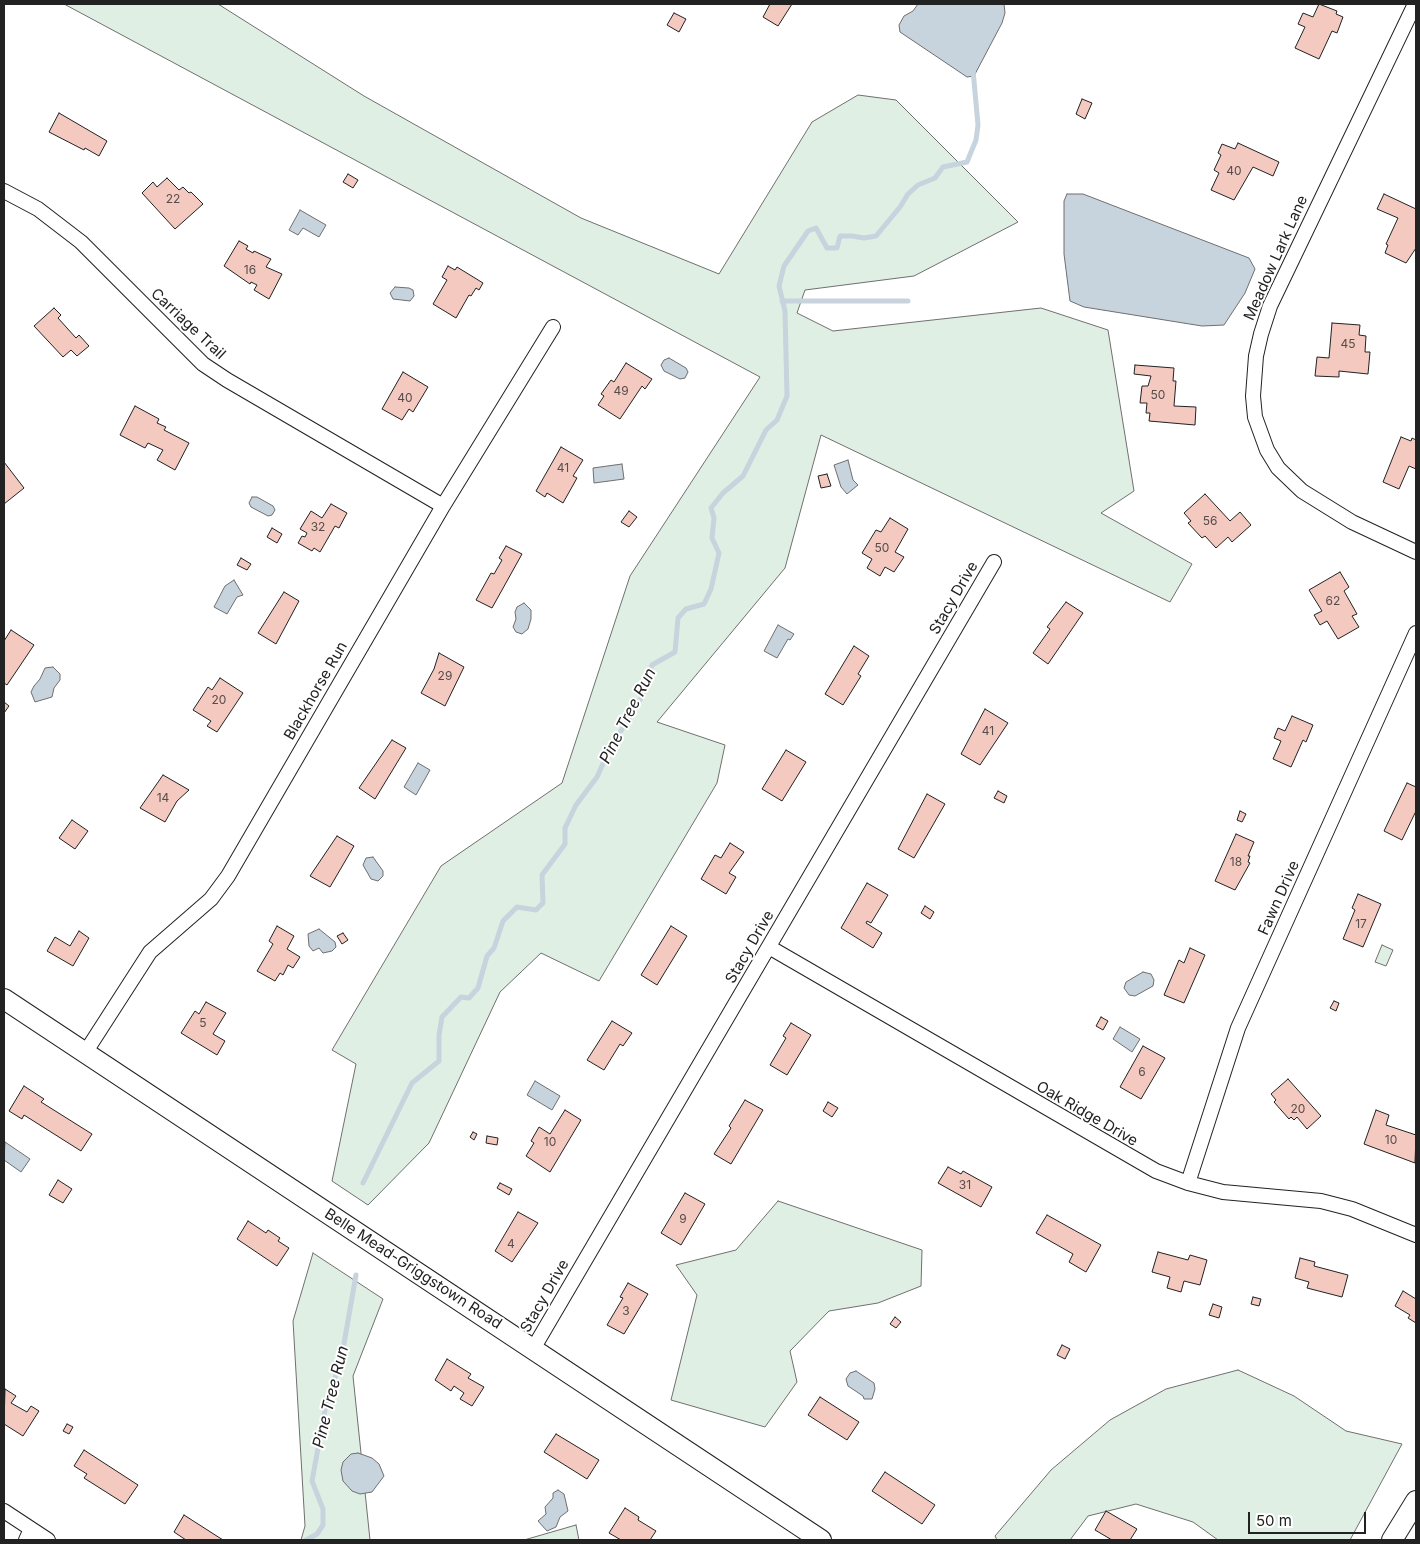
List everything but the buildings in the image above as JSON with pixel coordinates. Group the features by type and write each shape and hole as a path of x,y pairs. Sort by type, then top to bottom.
{"street":[{"name":"Meadow Lark Lane","path":"1415,4 1270,306 1256,356 1253,396 1255,417 1266,450 1278,468 1302,491 1352,522 1416,552"},
{"name":"Carriage Trail","path":"4,191 38,209 81,242 203,364 227,380 443,506"},
{"name":"Blackhorse Run","path":"85,1053 150,952 211,899 228,876 443,506 553,327"},
{"name":"Stacy Drive","path":"533,1348 994,562"},
{"name":"Fawn Drive","path":"1188,1183 1238,1028 1416,633"},
{"name":"Oak Ridge Drive","path":"769,947 1128,1157 1156,1171 1188,1183 1223,1192 1320,1201 1360,1212 1416,1234"},
{"name":"Belle Mead-Griggstown Road","path":"4,1000 821,1540"},
{"path":"1392,1540 1416,1501"},
{"path":"4,1511 29,1535 48,1540"}],"green space":[{"path":"64,4 218,4 364,96 581,218 719,274 812,122 858,95 896,100 1018,222 914,276 805,290 797,313 833,331 1041,308 1108,330 1134,491 1101,513 1192,564 1170,602 821,435 785,568 657,722 725,745 717,783 599,981 541,953 500,992 429,1143 368,1205 332,1181 356,1064 332,1050 441,866 562,783 630,576 760,377"},
{"path":"1382,945 1393,950 1386,966 1375,962"},
{"path":"778,1201 922,1250 921,1286 878,1303 829,1311 790,1351 797,1382 765,1427 671,1400 697,1295 676,1265 736,1250"},
{"path":"313,1253 383,1299 353,1376 370,1540 301,1540 305,1526 293,1321"},
{"path":"1238,1370 1294,1396 1346,1431 1402,1444 1350,1540 1218,1540 1193,1522 1136,1504 1088,1516 1070,1540 997,1540 995,1536 1051,1470 1110,1420 1166,1389"},
{"path":"576,1525 579,1540 524,1540"}],"shaded area":[{"path":"918,4 1004,4 1005,13 1002,23 974,76 967,77 900,32 899,25 904,16 913,11"},
{"path":"1067,194 1083,194 1249,258 1255,269 1245,293 1224,325 1202,326 1084,307 1070,301 1064,254 1064,201"},
{"path":"300,210 326,225 319,237 303,228 298,235 289,230"},
{"path":"395,287 409,288 413,290 414,296 410,301 393,299 390,293"},
{"path":"669,358 686,368 688,372 685,378 680,379 664,371 661,365 664,360"},
{"path":"848,460 853,480 858,485 847,494 841,487 834,465"},
{"path":"622,464 624,479 594,483 593,468"},
{"path":"252,497 257,497 273,506 275,510 272,515 268,516 251,507 249,503"},
{"path":"234,580 243,595 237,597 227,614 214,607 225,586"},
{"path":"524,603 531,610 531,619 528,629 522,634 516,632 513,627 517,607"},
{"path":"778,625 794,634 790,640 788,639 777,658 764,651"},
{"path":"53,667 60,674 60,680 54,688 52,697 35,702 31,692 34,686 45,668"},
{"path":"418,763 430,770 416,795 404,787"},
{"path":"373,857 383,871 383,876 378,881 371,879 363,865 366,858"},
{"path":"319,929 335,942 336,947 332,951 323,953 319,948 313,951 309,946 308,934"},
{"path":"1143,972 1151,974 1154,980 1153,986 1135,996 1129,995 1124,988 1126,982"},
{"path":"1120,1027 1140,1039 1132,1052 1113,1039"},
{"path":"535,1081 560,1096 552,1110 527,1095"},
{"path":"5,1142 30,1159 21,1172 4,1160"},
{"path":"856,1371 874,1383 875,1389 872,1399 864,1399 863,1396 848,1386 846,1379 850,1373"},
{"path":"358,1453 372,1458 379,1464 384,1476 372,1492 360,1494 352,1491 343,1481 341,1470 343,1462 351,1454"},
{"path":"558,1490 564,1494 568,1511 560,1517 556,1527 547,1531 538,1521 546,1514 545,1507 553,1498 553,1493"}],"waterway":[{"name":"Pine Tree Run","path":"363,1183 412,1083 439,1061 439,1035 442,1017 461,997 469,998 478,988 487,956 494,948 503,921 517,907 536,910 543,903 542,875 565,844 565,828 576,805 597,777 611,746 642,696 652,665 675,652 678,618 686,609 704,604 711,589 719,553 712,538 714,518 711,508 723,493 743,476 766,430 777,420 787,396 785,311 779,286 784,266 808,231 816,228 827,248 837,248 840,236 864,238 876,236 900,207 908,194 918,185 935,178 943,167 967,162 976,140 978,125 973,70"},
{"path":"782,301 908,301"},
{"name":"Pine Tree Run","path":"306,1540 317,1534 323,1525 323,1509 312,1481 325,1410 342,1355 356,1275"}]}
